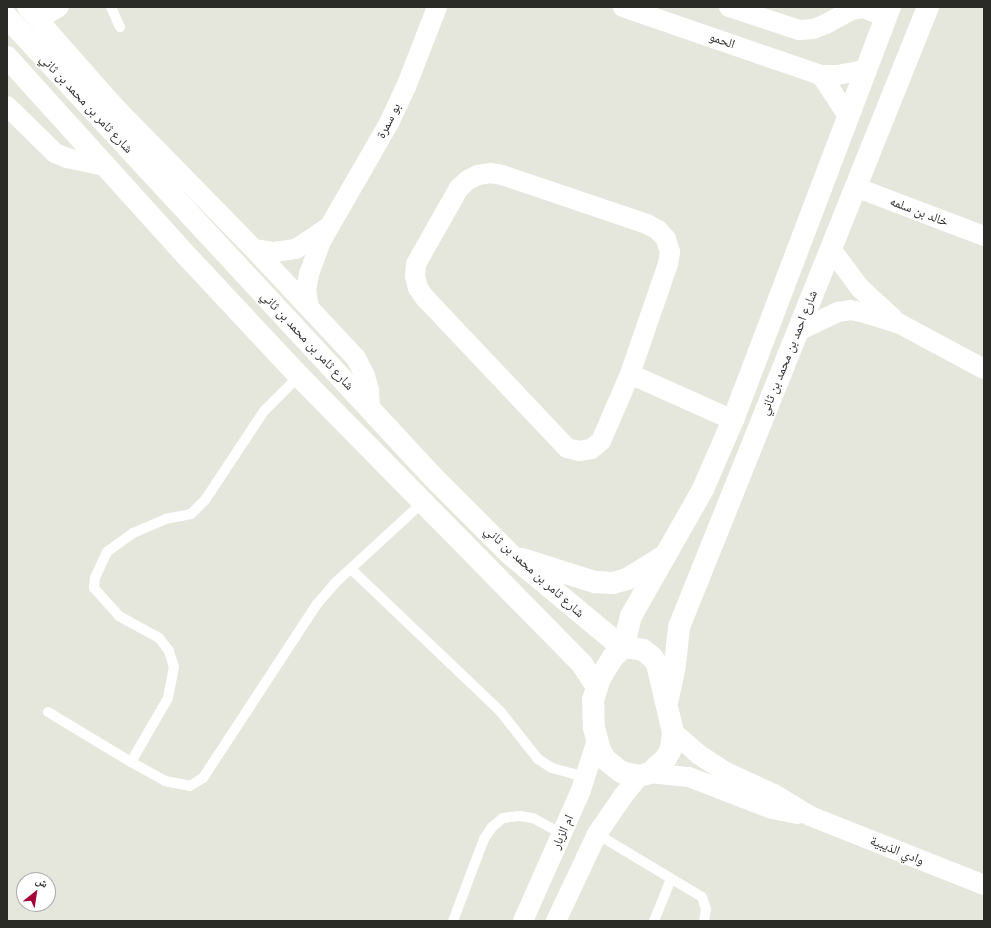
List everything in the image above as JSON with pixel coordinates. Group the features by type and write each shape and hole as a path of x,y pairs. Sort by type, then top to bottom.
{"street":[{"path":"59,7 32,13 114,106 254,249 356,358 366,376 369,390 370,409"},
{"name":"بو سمرة","path":"309,308 306,290 314,258 328,228 389,123 406,87 437,7"},
{"name":"الحمو","path":"623,7 821,75 845,73 860,70 868,66"},
{"path":"729,7 800,30 813,29 826,24 851,10 863,8 888,12"},
{"name":"شارع احمد بن محمد بن ثاني","path":"667,703 675,665 679,626 928,7"},
{"name":"شارع احمد بن محمد بن ثاني","path":"623,648 631,616 703,489 733,420 888,12"},
{"name":"شارع ثامر بن محمد بن ثاني","path":"7,18 433,477 511,555 623,648"},
{"name":"شارع ثامر بن محمد بن ثاني","path":"7,57 299,376 422,503 582,664 597,687"},
{"path":"821,75 848,116"},
{"path":"11,116 55,153 106,166"},
{"path":"490,173 502,175 647,224 658,230 666,239 670,252 668,264 630,374 602,441 592,449 579,451 566,448 425,298 418,288 415,276 416,264 459,188 468,180 478,175 490,173"},
{"name":"خالد بن سلمه","path":"855,187 984,236"},
{"name":"بو سمرة","path":"254,249 274,252 296,249 328,228"},
{"path":"831,249 860,288 900,324"},
{"path":"798,331 828,316 850,310 861,312 900,324 984,369"},
{"path":"630,374 733,420"},
{"path":"511,555 595,582 613,583 627,579 667,554"},
{"path":"562,918 597,834 623,796 645,774 666,758 671,749 673,732 657,664 652,657 640,649 623,648 606,666 597,687 593,714 597,740 605,760 613,767 621,772 645,774"},
{"name":"وادي الذيبية","path":"673,732 698,754 724,771 783,799 810,816 984,885"},
{"name":"ام الزبار","path":"523,921 562,834 585,777 597,740"},
{"name":"وادي الذيبية","path":"645,774 689,777 772,809 810,816"}],"lane":[{"path":"111,7 120,27"},
{"path":"131,762 168,698 174,667 169,651 160,638 119,616 94,588 95,578 107,552 132,533 166,519 191,514 205,500 264,411 299,376"},
{"path":"48,712 165,781 190,786 203,778 317,604 351,568 422,503"},
{"path":"351,568 500,711 538,759 552,768 585,777"},
{"path":"453,921 484,839 492,827 503,818 519,816 532,818 562,834"},
{"path":"597,834 671,879 691,889 702,897 706,909 704,921"},
{"path":"654,921 671,879"}]}
